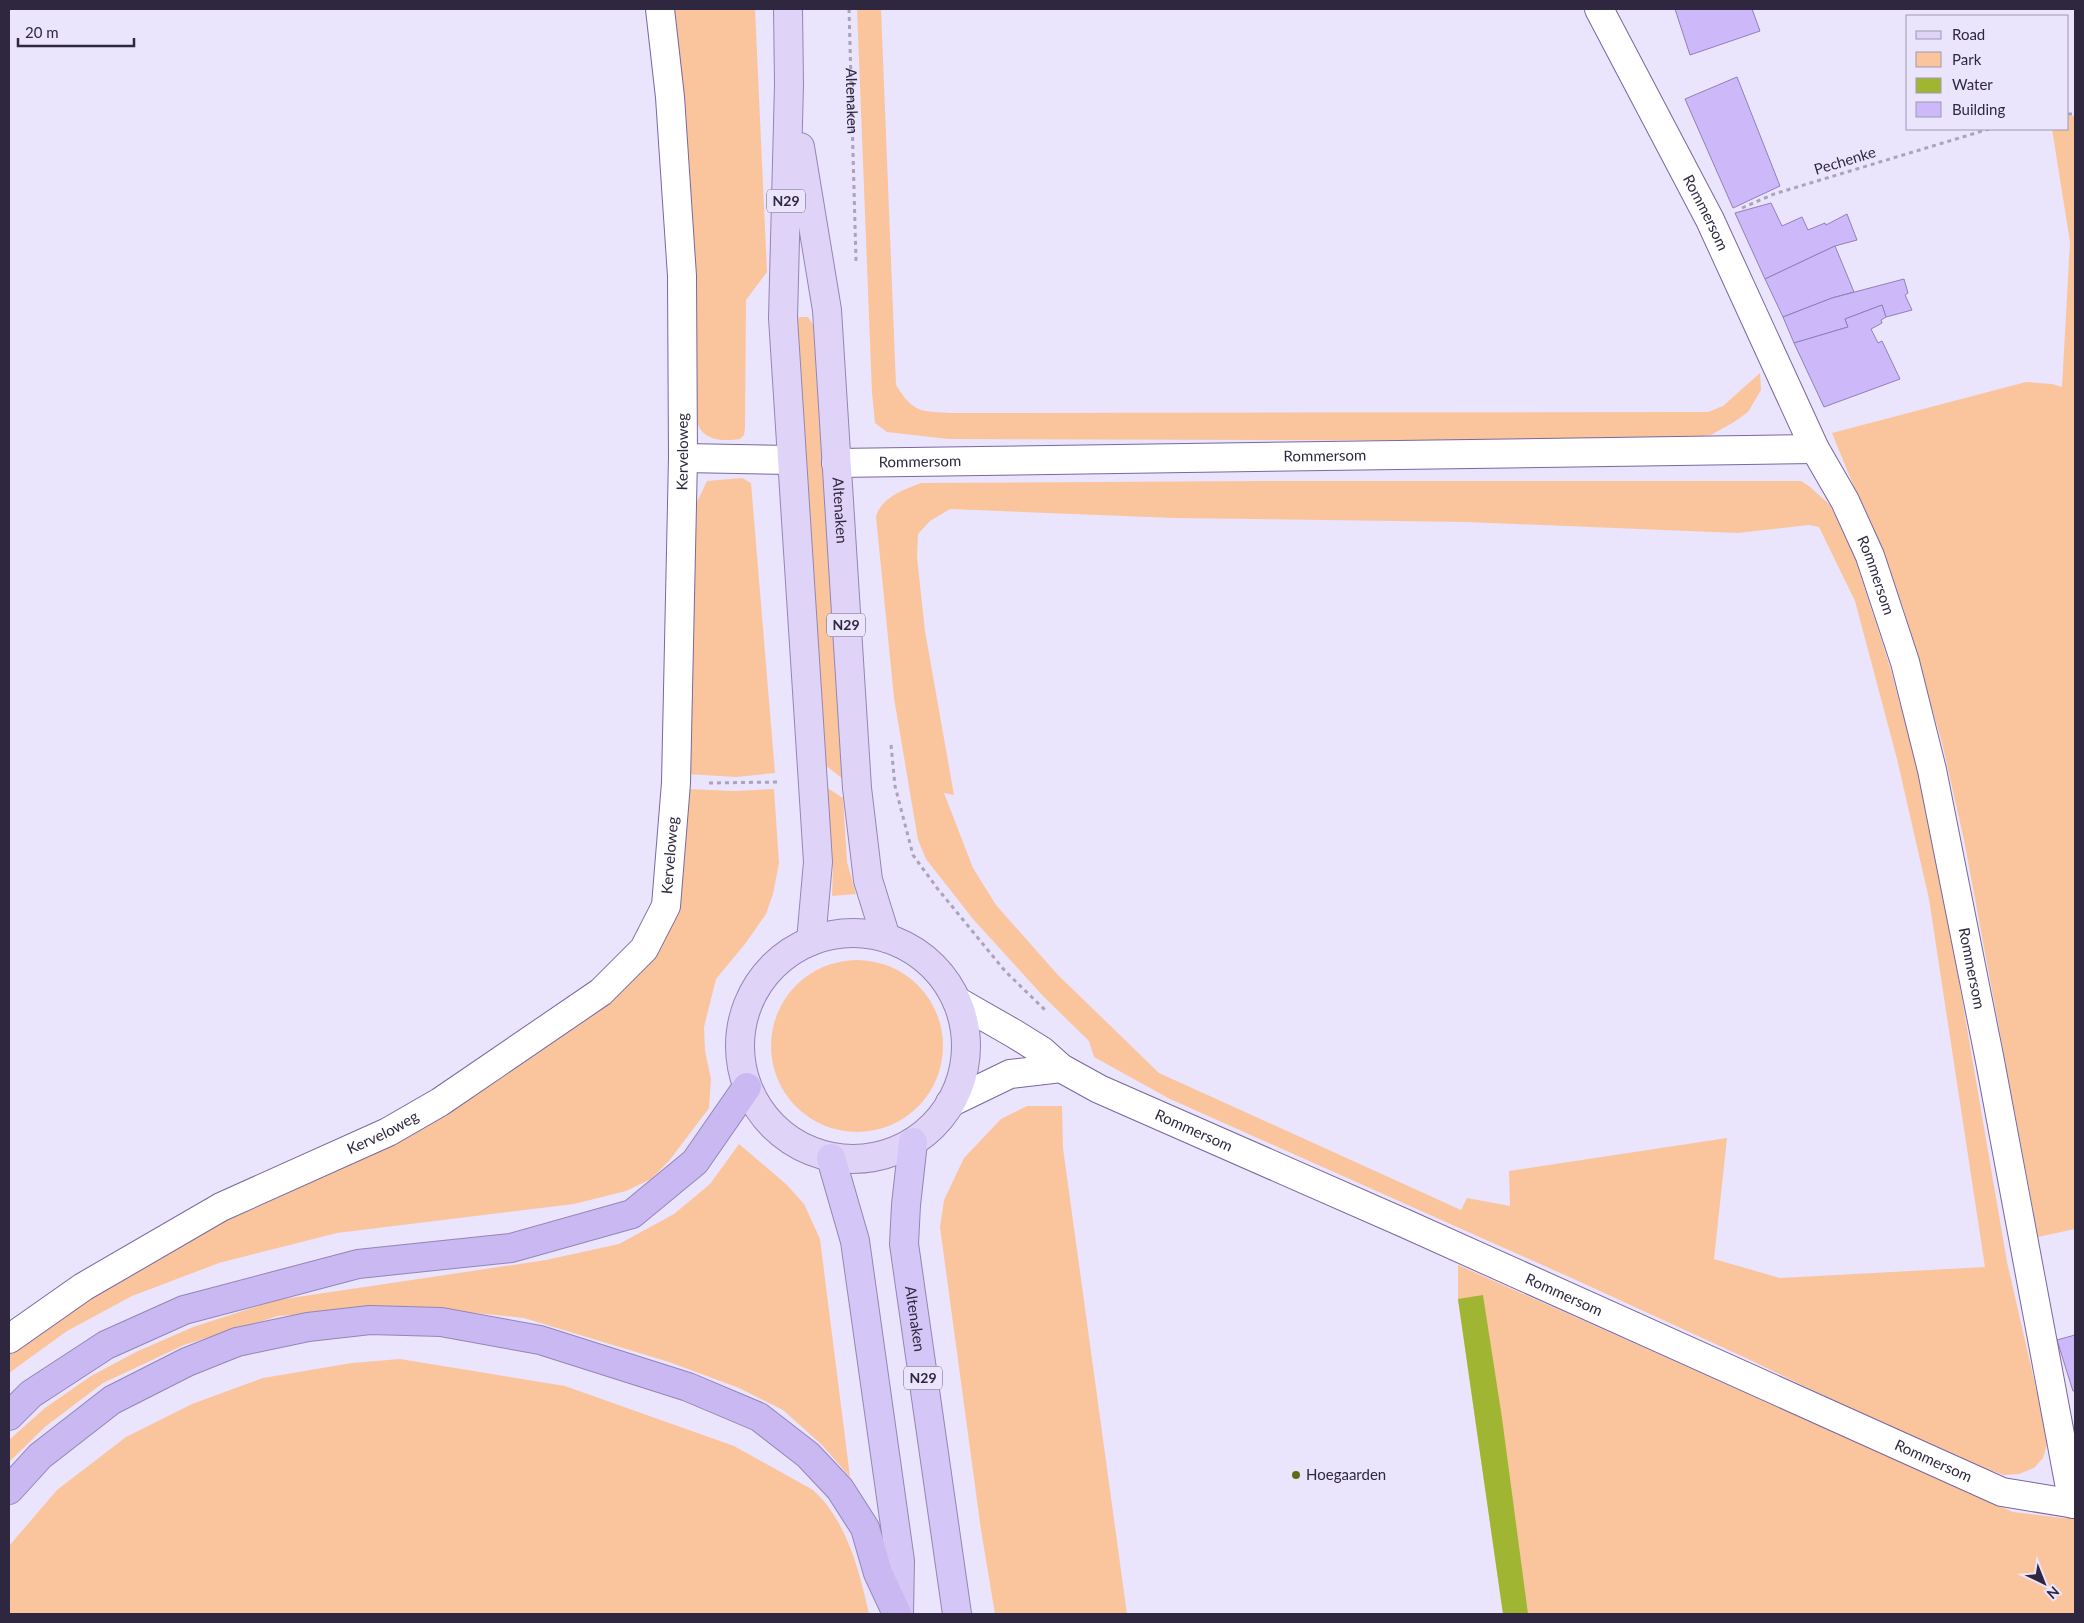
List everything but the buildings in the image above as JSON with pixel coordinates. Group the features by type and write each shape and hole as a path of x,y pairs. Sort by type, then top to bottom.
{"highway":[{"path":"9,1416 31,1394 106,1345 184,1310 358,1264 511,1248 632,1214 695,1162 746,1087"},
{"name":"Altenaken","path":"914,1142 906,1205 904,1244 957,1614"},
{"path":"830,1158 855,1241 900,1560 898,1614"},
{"path":"9,1490 40,1456 112,1400 187,1362 237,1342 308,1327 370,1320 441,1322 540,1340 688,1387 758,1417 808,1456 840,1489 865,1528 878,1573 898,1614"}],"main road":[{"name":"Altenaken","path":"788,9 789,84 783,318 818,862 811,941"},
{"name":"Altenaken","path":"789,84 827,310 857,788 868,880 886,938"},
{"path":"838,934 861,934 886,938 922,956 938,972 957,1001 964,1025 966,1048 962,1074 950,1103 936,1124 914,1142 890,1153 863,1159 830,1158 797,1146 769,1123 756,1105 746,1087 740,1053 744,1013 756,987 772,968 791,952 811,941 838,934"}],"street":[{"name":"Kerveloweg","path":"9,1339 83,1287 221,1207 388,1132 440,1102 601,992 644,949 666,906 676,783 683,458 682,276 670,97 660,9"},
{"name":"Rommersom","path":"957,1001 1042,1051 1061,1068 1114,1096 1404,1223 2002,1492 2074,1504 1990,1061 1932,770 1904,662 1870,556 1845,501 1815,449 1710,220 1599,9"},
{"name":"Rommersom","path":"836,463 1815,449"},
{"path":"683,458 791,460"},
{"path":"950,1103 1010,1074 1061,1068"}],"path":[{"name":"Altenaken","path":"849,9 856,268"},
{"name":"Pechenke","path":"1710,220 1774,194 1986,130"},
{"path":"895,786 913,855 937,888 1005,971 1052,1016"}],"green space":[{"path":"670,9 755,9 767,272 746,300 745,428 744,435 740,439 722,440 706,435 701,431 696,417"},
{"path":"857,9 881,9 896,385 908,401 919,409 952,413 1708,412 1723,406 1760,373 1761,390 1748,412 1711,435 1656,441 948,439 887,432 875,423 872,393"},
{"path":"2069,116 2075,116 2075,1229 2038,1237 1964,840 1942,743 1903,607 1832,433 2026,382 2052,384 2062,387 2070,242 2052,130 2069,130"},
{"path":"799,317 808,317 814,326 843,779 825,765 794,327"},
{"path":"742,478 751,483 775,773 736,777 686,774 697,502 707,481"},
{"path":"1801,481 1809,486 1830,505 1855,558 1890,667 1931,818 2007,1262 2048,1441 2043,1458 2034,1468 2019,1474 2004,1475 1979,1466 1862,1414 1576,1280 1170,1099 1094,1057 1089,1041 1043,996 973,919 926,859 918,840 894,698 876,517 878,510 888,499 901,491 921,483","holes":["950,509 1174,518 1466,522 1737,533 1809,525 1819,527 1855,601 1897,759 1929,899 1985,1267 1780,1278 1714,1259 1727,1138 1509,1171 1510,1206 1467,1198 1461,1210 1159,1073 1057,974 996,905 973,868 944,793 954,795 925,631 917,557 918,534 930,521"]},
{"path":"826,787 843,798 847,862 856,894 832,896 833,867"},
{"path":"687,789 735,791 774,789 779,863 773,894 766,914 745,944 716,979 704,1027 705,1051 711,1079 709,1108 669,1161 651,1179 626,1191 574,1204 337,1233 219,1263 132,1296 67,1331 9,1373 9,1351 70,1309 161,1253 256,1205 623,989 658,953 677,897"},
{"path":"857,960 874,962 890,967 905,975 923,992 939,1021 943,1046 941,1063 936,1079 928,1094 911,1112 882,1128 857,1132 840,1130 824,1125 809,1117 791,1100 775,1071 771,1046 773,1029 778,1013 786,998 803,980 832,964"},
{"path":"1027,1106 1062,1106 1063,1148 1127,1614 995,1614 981,1530 940,1227 944,1200 964,1158 1001,1119"},
{"path":"739,1144 786,1184 804,1204 820,1239 850,1477 822,1445 783,1410 739,1388 669,1362 524,1318 409,1306 278,1316 184,1345 103,1383 46,1426 9,1462 9,1440 45,1408 91,1376 136,1352 193,1327 277,1300 546,1260 619,1244 674,1214 710,1184"},
{"path":"1458,1265 2013,1512 2063,1518 2075,1516 2075,1614 1503,1614 1458,1299"},
{"path":"400,1359 565,1386 734,1446 813,1490 825,1502 835,1516 850,1547 861,1580 869,1614 9,1614 9,1546 57,1490 126,1437 192,1404 263,1378 352,1363"}],"water":[{"path":"1483,1295 1502,1418 1528,1614 1503,1614 1458,1299"}],"place":[{"name":"Hoegaarden","path":"1296,1475"}]}
